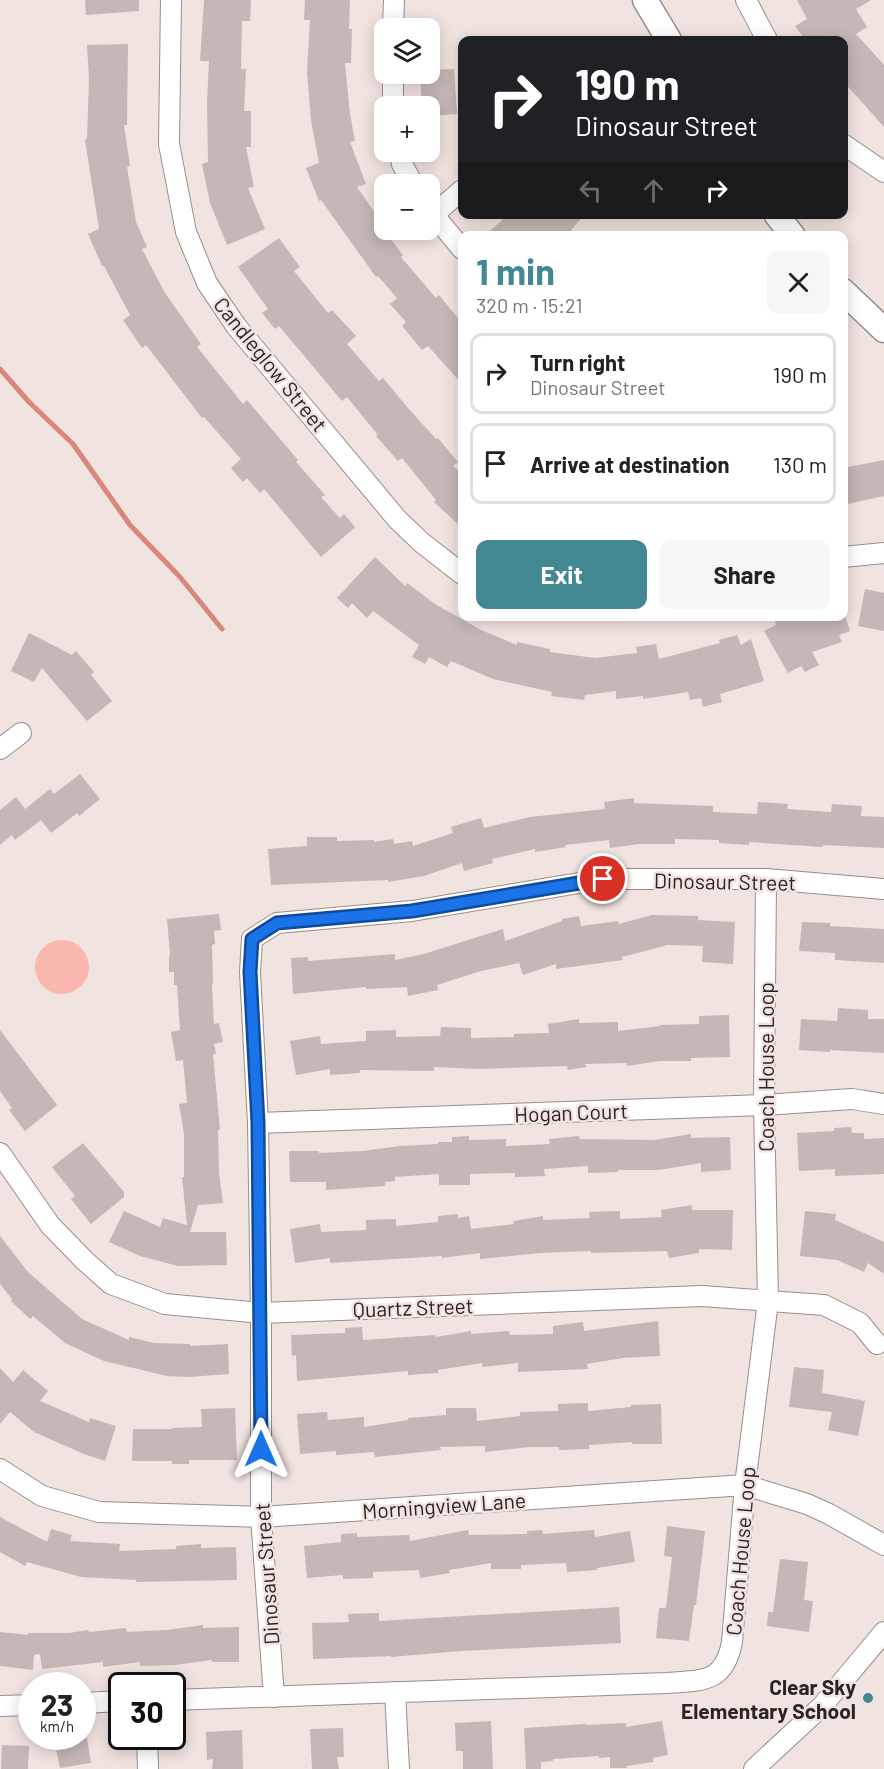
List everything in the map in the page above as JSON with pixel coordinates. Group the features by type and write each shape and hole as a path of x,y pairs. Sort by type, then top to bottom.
{"main road":[{"path":"645,0 667,36"},
{"path":"780,219 789,231"},
{"path":"848,296 884,330"}],"street":[{"name":"Candleglow Street","path":"171,0 169,144 186,232 207,283 236,326 397,519 421,543 458,571"},
{"path":"393,0 393,18"},
{"path":"746,0 765,36"},
{"path":"848,147 884,172"},
{"path":"440,206 458,193"},
{"path":"440,223 458,244"},
{"path":"848,556 884,553"},
{"path":"0,749 21,734"},
{"name":"Dinosaur Street","path":"274,1697 261,1517 261,1313 258,1123 250,972 252,939 277,923 412,911 603,879 766,879 884,889"},
{"name":"Coach House Loop","path":"186,1700 666,1683 708,1678 721,1671 729,1658 732,1642 745,1485 768,1301 764,1105 766,879"},
{"name":"Hogan Court","path":"258,1123 764,1105 852,1099 884,1104"},
{"name":"Quartz Street","path":"0,1153 50,1225 85,1261 111,1284 165,1304 261,1313 702,1296 824,1305 860,1323 877,1344"},
{"name":"Morningview Lane","path":"0,1469 42,1496 99,1512 261,1517 745,1485 822,1511 884,1545"},
{"path":"754,1769 822,1706 884,1632"},
{"path":"395,1692 399,1769"},
{"path":"0,1706 18,1705"},
{"path":"147,1750 148,1769"}],"shaded area":[{"path":"57,940 67,940 77,944 85,952 89,967 85,982 77,990 67,994 57,994 47,990 39,982 35,972 35,962 39,952 47,944"}],"building":[{"path":"85,0 139,0 139,11 86,15"},
{"path":"204,0 251,0 250,21 242,21 241,69 246,69 244,111 251,111 251,147 246,147 254,187 248,188 265,229 227,245 210,203 202,164 208,162 209,61 200,61"},
{"path":"305,0 350,0 351,63 345,63 355,141 350,142 366,184 357,187 374,211 374,240 391,240 403,255 401,257 436,298 439,295 458,318 458,380 428,346 422,350 402,326 406,322 390,304 397,298 378,276 376,277 321,200 319,201 306,168 319,163 311,120 307,72 310,20 304,20"},
{"path":"797,0 871,0 856,9 867,27 856,34 884,65 884,127 848,87 848,36 802,36 795,26 807,19"},
{"path":"128,44 127,125 124,125 130,166 127,167 136,222 147,247 142,249 165,293 201,344 197,347 243,404 247,400 298,460 296,462 325,495 321,497 340,518 344,514 355,527 321,557 264,489 260,493 247,478 243,482 231,468 241,459 204,417 202,418 146,345 142,348 123,320 130,315 102,266 88,234 99,229 85,140 87,139 89,79 87,45"},
{"path":"454,69 457,114 440,115 440,96 421,96 421,84 440,84 440,70"},
{"path":"503,219 581,219 570,231 490,231"},
{"path":"279,238 300,267 294,271 328,313 332,310 356,336 347,344 379,381 383,378 458,462 453,466 458,470 458,524 434,502 436,500 402,458 398,461 376,436 378,435 347,397 342,401 279,326 275,329 262,313 268,309 238,267"},
{"path":"884,460 884,496 848,504 848,467"},
{"path":"375,557 405,586 407,583 435,604 458,617 458,621 465,621 517,645 517,642 550,649 550,652 595,658 637,653 636,647 656,644 659,659 720,643 719,640 737,635 741,645 751,639 764,681 720,694 722,702 703,707 701,698 690,700 688,692 643,699 643,696 616,699 616,691 585,695 584,700 551,696 552,692 493,679 451,661 447,667 429,657 425,664 412,657 419,645 373,611 367,618 352,603 348,608 337,598"},
{"path":"865,589 884,593 884,631 858,626"},
{"path":"847,621 850,631 839,635 842,642 812,652 819,665 805,672 801,666 788,673 764,631 776,625 775,622"},
{"path":"29,633 72,655 76,651 94,672 91,675 112,701 87,721 42,668 34,682 11,671"},
{"path":"80,774 100,799 79,816 77,813 51,833 41,820 15,840 12,835 0,845 0,810 16,797 25,809 50,789 54,794"},
{"path":"634,798 634,803 713,806 713,812 757,814 758,802 788,804 787,809 831,812 832,804 862,806 861,816 884,817 884,848 749,842 749,845 719,843 719,840 675,839 675,844 639,844 610,848 609,840 565,845 566,847 535,852 535,849 492,859 493,863 464,871 462,863 424,876 388,882 388,880 271,885 268,849 307,846 307,837 337,837 337,841 374,840 374,842 393,839 394,844 412,841 413,846 453,833 451,827 481,818 484,828 530,817 605,809 604,802"},
{"path":"219,914 221,930 214,931 215,944 212,945 212,984 214,1024 219,1023 223,1042 214,1044 216,1054 213,1054 220,1130 218,1130 219,1173 223,1203 198,1205 190,1232 226,1232 227,1265 178,1266 140,1256 109,1242 124,1211 160,1227 163,1218 187,1225 182,1177 184,1177 184,1134 179,1104 187,1103 183,1060 176,1061 171,1032 180,1030 177,985 174,985 174,972 169,972 167,919"},
{"path":"652,915 698,916 698,920 735,922 733,964 702,962 703,946 668,945 622,957 623,960 556,969 556,964 523,975 519,963 481,971 437,985 438,990 408,996 407,987 366,989 366,987 293,994 291,958 308,957 308,961 395,954 395,960 424,954 503,929 505,941 562,921 562,919 579,916 581,926 618,921 619,924"},
{"path":"802,922 884,929 884,963 835,960 835,953 799,951"},
{"path":"838,1008 868,1010 868,1019 884,1019 884,1053 799,1050 801,1019 837,1021"},
{"path":"729,1015 730,1057 691,1058 691,1061 660,1061 627,1066 627,1063 585,1064 586,1067 568,1070 567,1066 478,1069 434,1067 434,1071 360,1070 360,1073 330,1075 330,1069 296,1075 290,1041 320,1036 321,1044 366,1041 366,1031 396,1030 396,1037 440,1036 441,1027 471,1028 471,1038 514,1037 514,1034 549,1033 548,1024 579,1019 579,1023 618,1022 618,1031 660,1025 699,1024 699,1016"},
{"path":"0,1030 57,1105 25,1131 9,1110 12,1108 0,1091"},
{"path":"851,1127 852,1133 864,1133 864,1139 884,1138 884,1174 835,1176 835,1169 799,1171 797,1133 834,1131 834,1128"},
{"path":"691,1134 691,1138 730,1137 731,1170 701,1172 701,1163 659,1170 588,1173 588,1166 544,1169 545,1176 515,1177 515,1173 470,1174 470,1185 439,1185 439,1174 395,1177 395,1181 385,1182 385,1186 326,1190 326,1182 290,1182 289,1151 319,1151 319,1153 362,1151 438,1144 438,1142 452,1142 452,1137 469,1136 469,1140 506,1139 506,1146 550,1144 549,1139 579,1136 580,1139 654,1140"},
{"path":"83,1143 124,1192 124,1197 91,1224 71,1199 75,1196 52,1167"},
{"path":"692,1205 692,1210 733,1210 732,1250 699,1249 699,1253 669,1258 667,1251 591,1253 591,1251 480,1259 480,1253 442,1258 442,1256 330,1263 330,1258 295,1263 290,1229 320,1224 321,1232 366,1230 366,1220 396,1219 396,1226 438,1222 438,1216 458,1214 458,1218 469,1216 471,1229 514,1224 513,1221 543,1216 543,1220 590,1218 589,1212 620,1211 620,1219 662,1217 661,1210"},
{"path":"805,1211 836,1214 835,1220 884,1242 884,1274 868,1263 864,1272 837,1260 800,1256"},
{"path":"0,1236 28,1272 82,1319 129,1340 129,1337 154,1343 190,1344 190,1346 228,1344 229,1374 167,1376 104,1361 65,1343 33,1316 30,1319 11,1301 12,1299 0,1284"},
{"path":"658,1321 660,1356 623,1358 587,1364 588,1369 518,1372 518,1363 482,1367 482,1363 438,1370 438,1373 408,1375 408,1371 297,1381 296,1355 292,1356 291,1335 345,1333 345,1328 362,1327 363,1340 435,1335 436,1337 471,1331 471,1334 509,1331 510,1335 553,1334 553,1326 583,1322 584,1331"},
{"path":"794,1367 824,1370 822,1393 865,1401 858,1436 828,1430 832,1412 789,1407"},
{"path":"0,1368 13,1382 23,1370 48,1391 40,1401 89,1422 90,1418 116,1426 105,1461 34,1432 10,1412 0,1424"},
{"path":"588,1403 588,1411 631,1407 631,1405 661,1404 662,1444 632,1444 632,1442 589,1445 589,1449 559,1450 559,1447 529,1447 485,1452 485,1446 440,1447 441,1450 375,1457 374,1452 336,1455 336,1451 300,1454 297,1414 327,1412 328,1420 364,1417 364,1427 408,1420 408,1418 446,1415 446,1408 476,1408 477,1421 520,1416 520,1412 558,1411 558,1404"},
{"path":"235,1408 237,1460 189,1460 189,1464 172,1464 172,1461 132,1461 133,1429 202,1427 201,1409"},
{"path":"0,1517 47,1542 51,1529 72,1535 70,1541 120,1544 119,1551 176,1549 176,1546 201,1544 201,1548 236,1547 237,1580 136,1582 136,1580 81,1577 27,1562 25,1566 0,1552"},
{"path":"667,1526 705,1531 689,1641 656,1638 659,1608 666,1608 672,1557 664,1556"},
{"path":"468,1530 469,1535 527,1534 527,1531 542,1530 543,1534 594,1530 595,1537 630,1531 635,1562 597,1568 597,1570 567,1572 566,1563 521,1565 521,1569 491,1569 491,1563 449,1570 450,1573 420,1578 419,1570 373,1572 373,1578 343,1579 343,1575 307,1578 304,1546 341,1542 341,1534 357,1533 357,1537 409,1535 410,1541"},
{"path":"780,1559 808,1562 804,1600 813,1601 809,1632 767,1626 768,1612 773,1612"},
{"path":"619,1607 621,1643 391,1657 313,1659 312,1623 349,1622 348,1614 379,1613 379,1621"},
{"path":"203,1625 203,1628 239,1627 239,1662 212,1662 212,1660 175,1665 140,1666 140,1662 103,1667 103,1662 42,1669 40,1654 34,1655 33,1670 0,1666 0,1632 28,1635 28,1633 69,1633 88,1630 89,1632 126,1628 127,1632"},
{"path":"491,1721 493,1769 463,1769 463,1751 456,1751 455,1723"},
{"path":"662,1721 668,1755 653,1758 653,1762 627,1766 627,1768 610,1768 610,1757 599,1758 599,1756 553,1759 553,1761 541,1762 541,1769 526,1769 524,1728 626,1723 626,1727"},
{"path":"343,1728 344,1757 337,1757 339,1769 312,1769 310,1729"},
{"path":"242,1730 243,1769 212,1769 213,1759 207,1760 206,1732"},
{"path":"2,1745 18,1746 18,1750 29,1750 28,1769 1,1769"},
{"path":"56,1750 89,1750 91,1763 60,1768"}],"waterway":[{"path":"0,369 29,402 73,444 130,525 180,577 222,629"}],"place":[{"name":"Clear Sky Elementary School","path":"868,1698"}],"route":[{"path":"261,1449 258,1123 250,972 252,939 277,923 412,911 603,879"}]}
